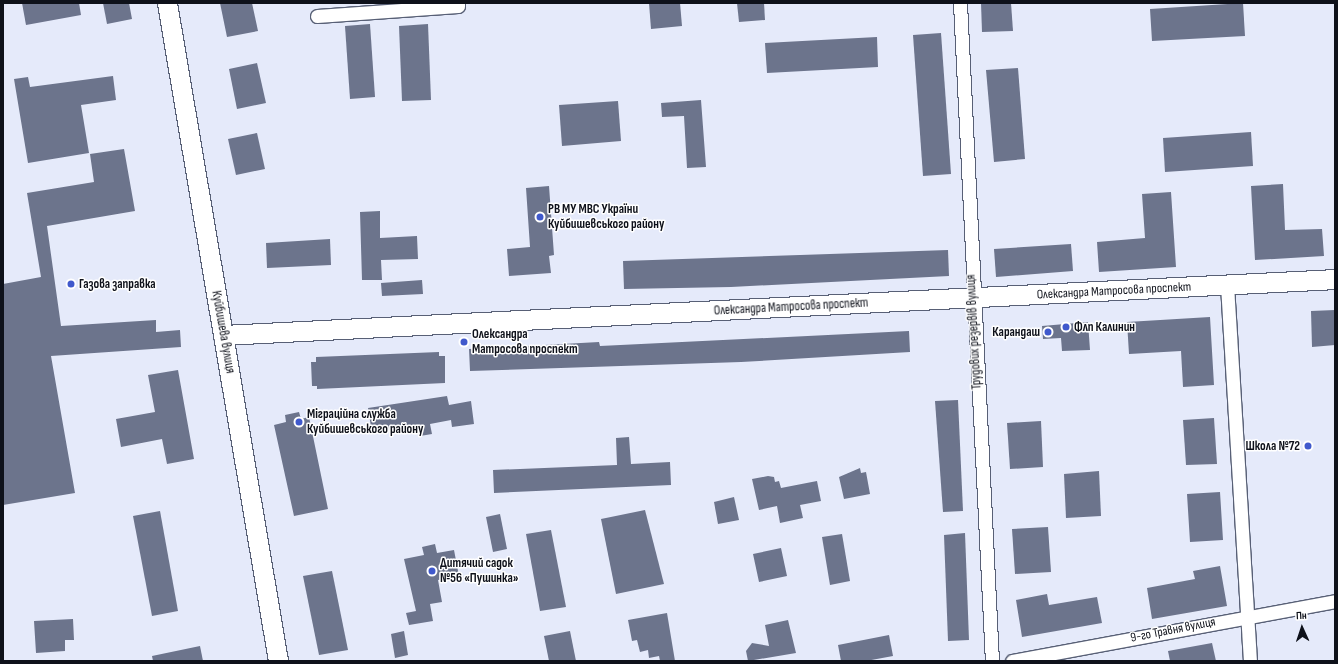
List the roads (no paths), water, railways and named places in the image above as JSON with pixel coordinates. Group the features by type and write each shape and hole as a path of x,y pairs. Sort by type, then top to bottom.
{"main road":[{"name":"Куйбишева вулиця","path":"166,3 278,661"},
{"name":"Олександра Матросова проспект","path":"223,335 1335,279"}],"street":[{"path":"317,16 458,6 458,3"},
{"name":"Трудових резервів вулиця","path":"960,3 972,298 992,661"},
{"path":"1227,285 1246,616 1250,661"},
{"name":"9-го Травня вулиця","path":"1012,661 1246,616 1335,601"}],"place":[{"name":"РВ МУ МВС України Куйбишевського району","path":"540,217"},
{"name":"Газова заправка","path":"71,284"},
{"name":"Флп Калинин","path":"1066,327"},
{"name":"Карандаш","path":"1048,332"},
{"name":"Олександра Матросова проспект","path":"464,342"},
{"name":"Міграційна служба Куйбишевського району","path":"299,422"},
{"name":"Школа №72","path":"1308,446"},
{"name":"Дитячий садок №56 «Пушинка»","path":"432,571"}]}
